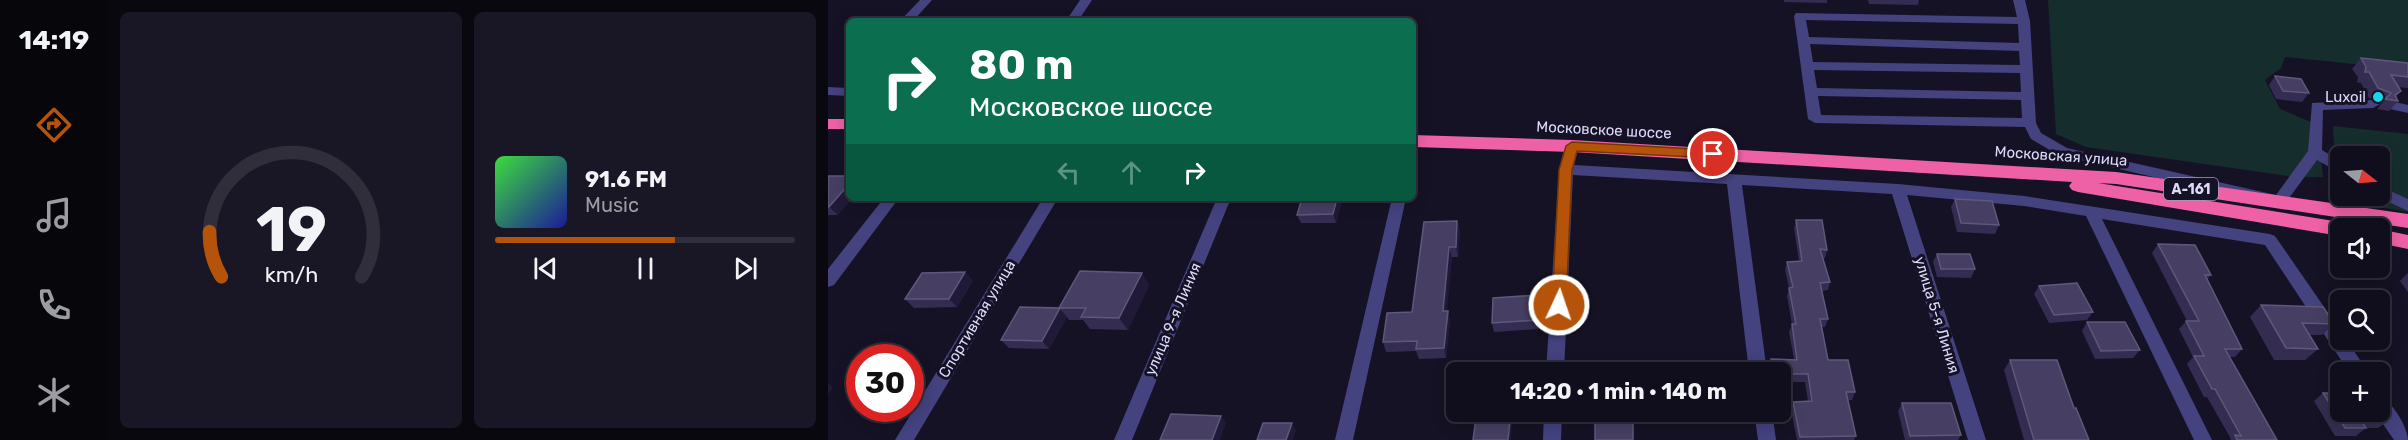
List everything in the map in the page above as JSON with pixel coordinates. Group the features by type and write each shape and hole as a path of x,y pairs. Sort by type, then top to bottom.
{"highway":[{"path":"828,124 846,124"},
{"name":"Московское шоссе","path":"1416,141 1572,146 1972,169"},
{"name":"Московская улица","path":"1972,169 2116,178 2408,221"},
{"name":"Московская улица","path":"1972,169 2330,227"},
{"path":"2390,238 2408,242"}],"street":[{"path":"909,18 926,0"},
{"path":"1074,18 1086,0"},
{"path":"2019,0 2024,21 2029,123 2036,135 2063,152 2279,201 2315,152 2317,106 2373,104"},
{"path":"2024,21 1800,16 1815,119 2029,123"},
{"path":"1803,40 2025,47"},
{"path":"1807,66 2027,69"},
{"path":"1811,92 2029,96"},
{"path":"1556,362 1566,170 1572,146"},
{"path":"2315,152 2330,162"},
{"path":"1566,170 1898,189 2024,201 2270,240 2352,362"},
{"path":"1734,180 1757,362"},
{"path":"2193,190 2212,184"},
{"name":"улица 5-я Линия","path":"1898,189 1977,440"},
{"path":"2390,197 2408,206"},
{"path":"828,281 890,201"},
{"name":"Спортивная улица","path":"904,440 1049,201"},
{"name":"улица 9-я Линия","path":"1123,440 1223,201"},
{"path":"1344,440 1398,201"},
{"path":"2091,212 2203,440"},
{"path":"2390,419 2404,440"},
{"path":"1552,440 1553,422"},
{"path":"1765,422 1767,440"}],"green space":[{"path":"2048,0 2408,0 2408,77 2402,69 2285,57 2281,68 2265,80 2280,109 2318,125 2323,177 2295,177 2086,147 2056,134"},
{"path":"2333,126 2408,134 2408,212 2372,206 2390,206 2390,146 2334,146"}],"building":[{"path":"2361,58 2408,63 2408,77 2391,75 2401,91 2395,95 2398,101 2385,99 2391,93 2378,88 2369,72 2365,72 2366,67"},
{"path":"2275,76 2301,79 2309,93 2283,91"},
{"path":"828,176 846,176 846,187 828,207"},
{"path":"1955,199 1992,201 1999,225 1961,223"},
{"path":"1301,201 1336,201 1333,214 1297,215"},
{"path":"1796,220 1822,220 1827,250 1820,249 1830,282 1820,283 1828,319 1820,319 1828,360 1848,360 1855,392 1846,392 1856,436 1800,437 1793,402 1812,401 1808,374 1791,374 1791,362 1771,362 1771,359 1797,360 1792,324 1796,324 1789,288 1793,287 1787,262 1802,261"},
{"path":"1457,221 1456,247 1449,247 1443,311 1448,311 1444,348 1416,349 1417,341 1383,342 1387,313 1412,312 1424,222"},
{"path":"2158,244 2195,245 2211,275 2205,275 2242,349 2225,349 2277,440 2237,440 2235,435 2241,436 2194,356 2204,356 2186,321 2199,321"},
{"path":"1937,254 1970,254 1975,269 1941,269"},
{"path":"1080,271 1142,273 1119,318 1081,317 1086,308 1059,308"},
{"path":"965,272 949,299 905,299 922,273"},
{"path":"2077,283 2093,312 2054,315 2039,286"},
{"path":"1537,295 1538,320 1492,323 1493,298"},
{"path":"2261,305 2323,307 2330,318 2330,324 2302,323 2318,349 2286,348"},
{"path":"1020,307 1060,308 1042,341 1001,340"},
{"path":"2087,322 2125,322 2140,350 2101,351"},
{"path":"2010,360 2057,360 2074,408 2076,408 2089,440 2034,440"},
{"path":"2323,393 2330,393 2330,404"},
{"path":"1902,403 1951,403 1961,435 1910,436"},
{"path":"1171,414 1221,416 1212,440 1160,440"},
{"path":"1475,422 1510,422 1508,440 1473,440"},
{"path":"1595,422 1633,422 1633,440 1595,440"},
{"path":"2341,422 2362,422 2366,428 2345,428"},
{"path":"1263,423 1292,423 1286,440 1257,440"}],"place":[{"name":"Luxoil","path":"2378,97"}],"route":[{"path":"1559,305 1566,170 1572,146 1713,154"}]}
